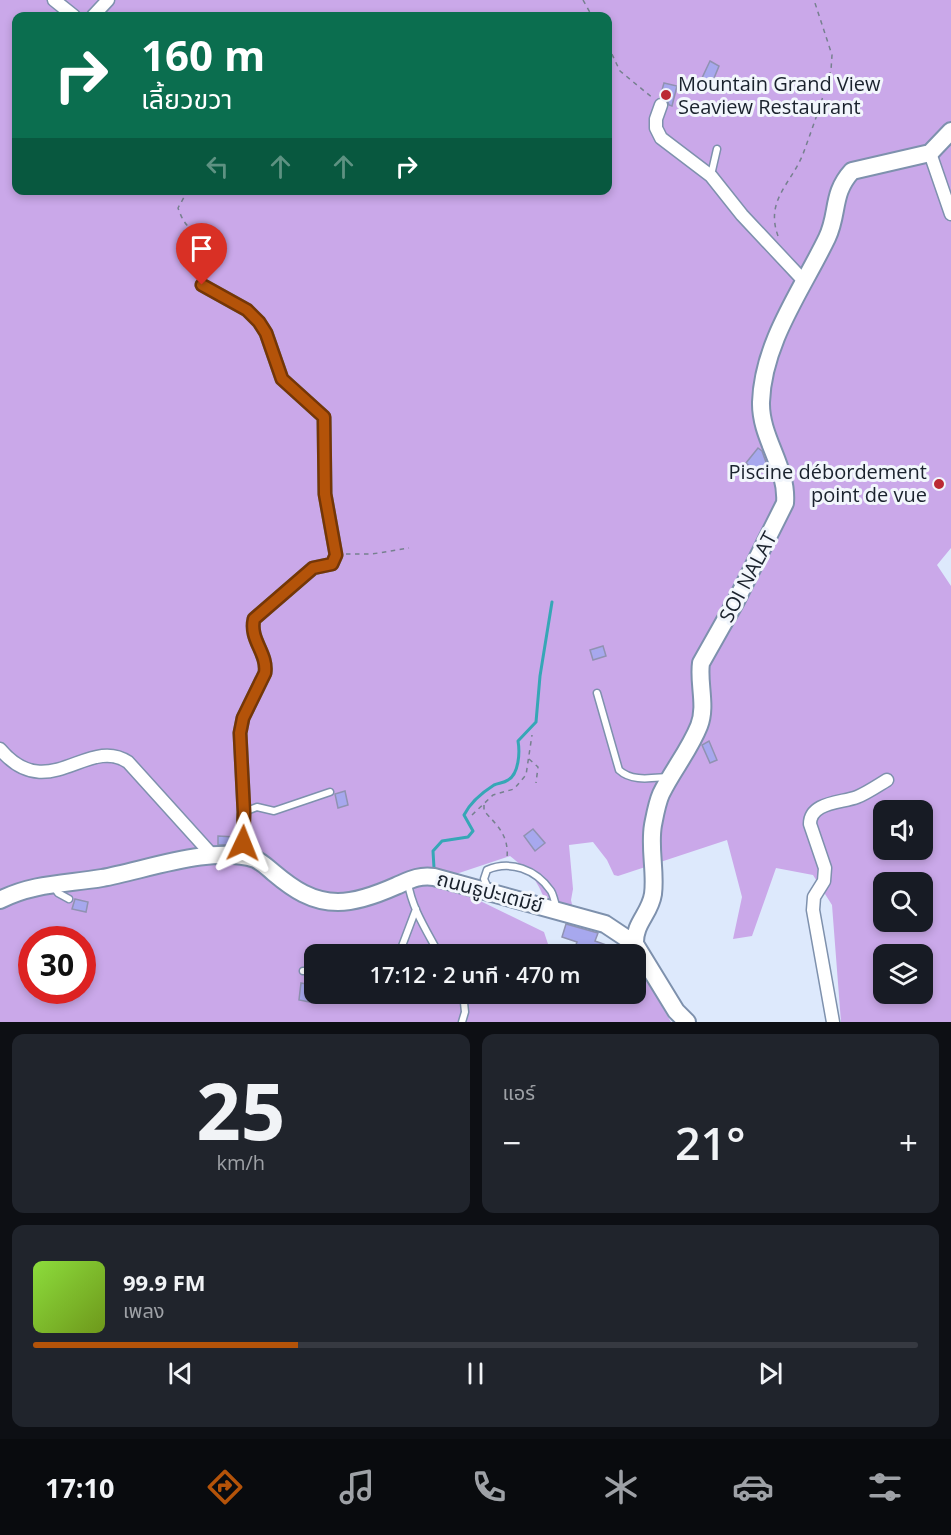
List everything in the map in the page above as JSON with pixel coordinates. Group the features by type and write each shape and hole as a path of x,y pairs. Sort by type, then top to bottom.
{"street":[{"path":"54,0 69,12"},
{"path":"97,12 108,0"},
{"path":"661,105 656,119 656,128 661,138 711,176 742,215 803,280"},
{"path":"951,131 930,153 951,214"},
{"name":"SOI NALAT","path":"640,920 650,907 653,893 653,828 660,795 680,765 700,724 702,701 699,671 701,663 736,601 785,503 784,478 768,440 761,403 770,352 803,280 828,237 837,195 852,171 930,153"},
{"path":"202,285 247,310 259,322 266,333 282,379 324,417 325,494 336,555 332,564 313,568 254,619 252,626 254,639 266,666 265,673 243,718 240,733 244,812 242,856"},
{"path":"0,749 11,762 27,770 40,772 58,770 101,756 114,754 121,757 213,856"},
{"path":"833,1022 813,910 814,897 824,881 825,868 810,818 820,807 858,797 887,780"},
{"name":"ถนนธูปะเตมีย์","path":"0,900 27,889 102,878 164,863 213,856 242,856 258,860 297,892 311,898 338,902 360,899 423,875 605,924 634,944"},
{"path":"605,924 628,926 640,920"},
{"path":"634,944 634,933 640,920"},
{"name":"ถนนธูปะเตมีย์","path":"646,963 676,1011 687,1022"}],"lane":[{"path":"711,176 717,149"},
{"path":"597,693 619,770 625,776 638,778 671,777"},
{"path":"244,812 257,807 274,811 330,792"},
{"path":"490,892 484,879 487,870 498,865 516,865 540,880 551,892 557,910"},
{"path":"408,879 410,896 434,944"},
{"path":"52,884 58,893 69,900"},
{"path":"403,944 416,909"},
{"path":"462,1022 464,1004"}],"path":[{"path":"778,236 774,226 776,206 783,186 802,157 831,70 832,55 814,0"},
{"path":"612,54 620,71 661,105"},
{"path":"185,195 178,208 183,224 195,231 214,232 221,243 202,285"},
{"path":"336,555 372,554 409,548"},
{"path":"472,815 493,795 514,789 526,775 532,735"},
{"path":"528,759 535,762 538,767 536,783"},
{"path":"484,803 484,811 503,830 507,841 506,864"}],"shaded area":[{"path":"0,0 951,0 951,548 937,565 951,586 951,1022 841,1022 832,905 813,875 776,868 752,936 733,939 742,897 727,840 618,876 614,875 607,860 593,842 569,845 573,909 547,906 533,878 510,856 453,875 447,890 470,896 544,932 548,944 304,944 304,1004 646,1004 646,979 671,1022 0,1022"}],"building":[{"path":"710,61 719,66 712,83 702,78"},
{"path":"664,83 677,86 672,106 669,105 667,99 660,97"},
{"path":"758,448 762,451 772,479 762,471 759,474 746,463"},
{"path":"603,646 606,656 593,660 590,650"},
{"path":"709,741 717,760 710,763 702,745"},
{"path":"345,791 348,805 338,808 335,794"},
{"path":"533,829 545,843 535,851 524,836"},
{"path":"218,836 235,837 234,845 218,845"},
{"path":"75,899 88,902 86,912 72,909"},
{"path":"566,924 598,933 595,941 603,944 576,944 577,942 562,937"},
{"path":"301,983 304,984 304,1001 299,1000"}],"waterway":[{"path":"434,868 433,851 442,841 468,837 473,831 464,815 470,806 494,785 512,777 517,768 518,741 536,722 540,676 552,602"}],"place":[{"name":"Mountain Grand View Seaview Restaurant","path":"666,95"},
{"name":"Piscine débordement point de vue","path":"939,484"}],"route":[{"path":"202,285 247,310 259,322 266,333 282,379 324,417 325,494 336,555 332,564 313,568 254,619 252,626 254,639 266,666 265,673 243,718 240,733 244,812 243,843"}]}
